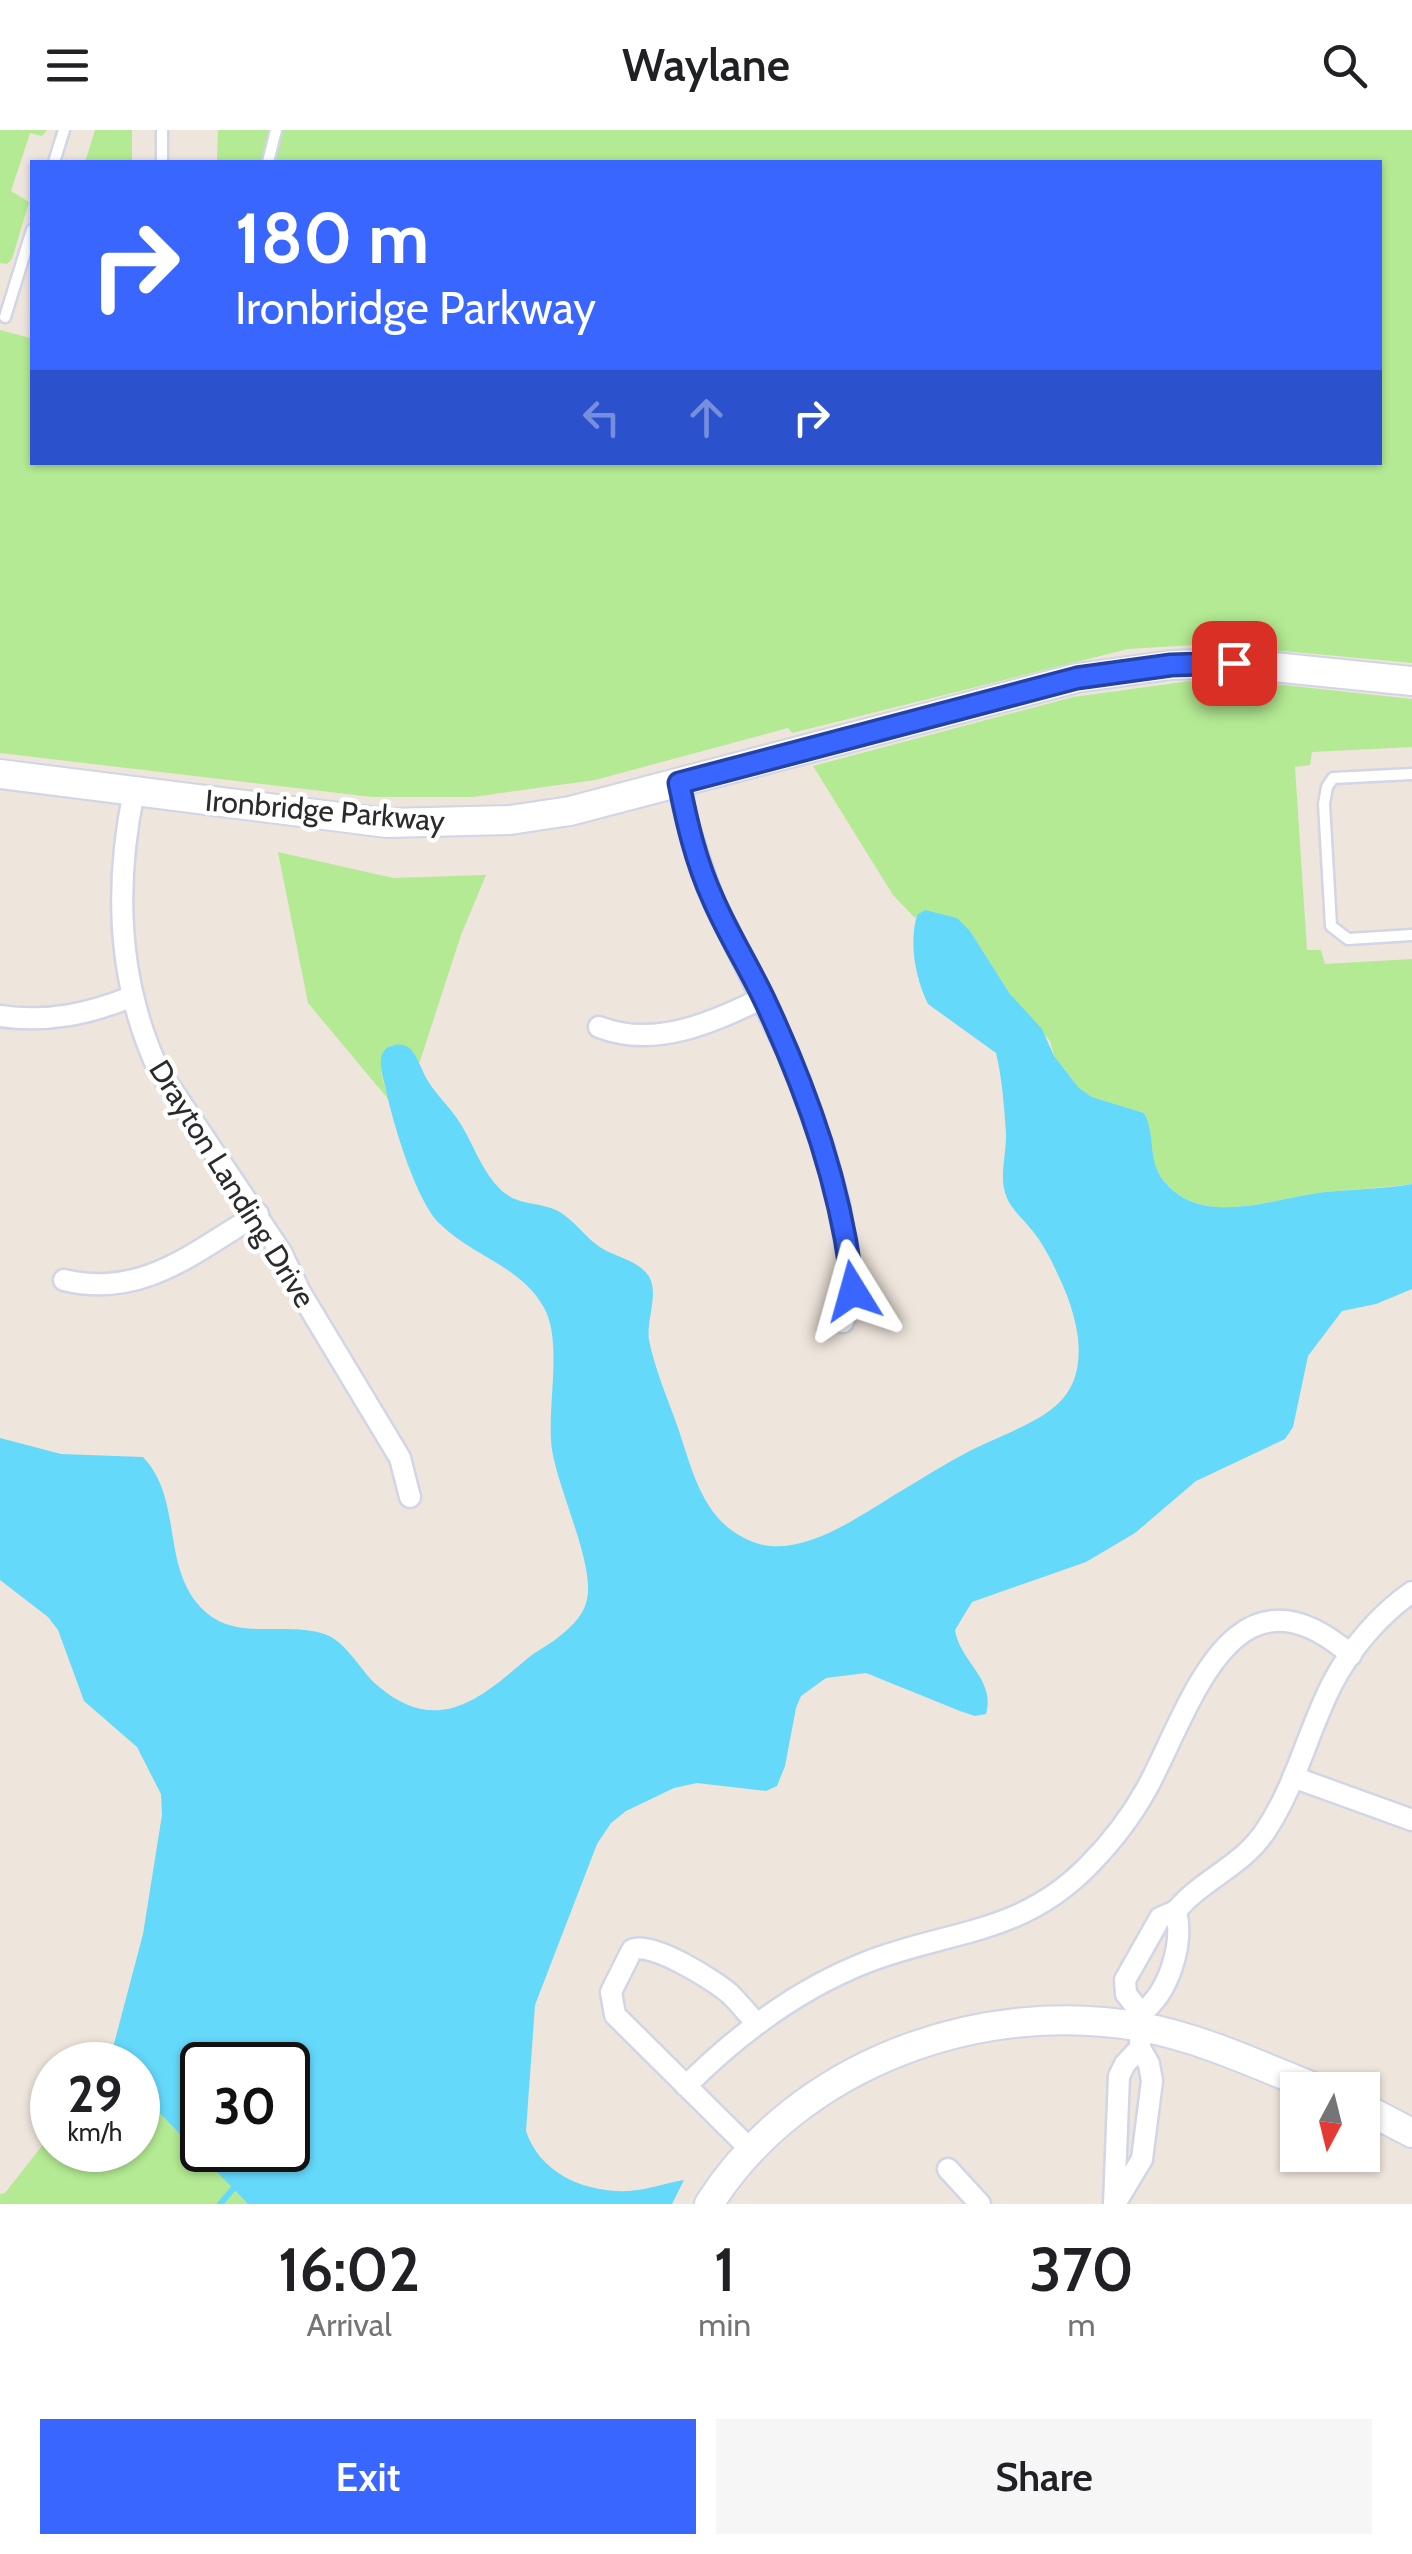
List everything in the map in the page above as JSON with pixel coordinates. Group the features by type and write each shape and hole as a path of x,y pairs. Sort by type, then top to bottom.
{"street":[{"name":"Ironbridge Parkway","path":"0,774 387,823 449,824 570,811 1118,670 1234,663 1412,682"},
{"path":"679,783 688,826 713,900 764,998 804,1095 840,1204 853,1291 843,1322"},
{"name":"Drayton Landing Drive","path":"134,791 121,876 121,918 131,997 143,1036 158,1069 258,1214 400,1458 410,1497"},
{"path":"0,1016 69,1016 131,997"},
{"path":"599,1027 634,1037 651,1036 709,1022 764,998"},
{"path":"64,1280 108,1286 145,1279 258,1214"},
{"path":"1114,2204 1142,2159 1152,2081 1125,1980 1160,1918 1176,1911 1186,1898 1244,1858 1264,1832 1293,1777 1332,1682 1378,1622 1412,1592"},
{"path":"686,2086 756,2024 816,1986 866,1962 1009,1920 1064,1887 1107,1847 1130,1818 1214,1658 1244,1631 1263,1624 1299,1624 1322,1632 1351,1655"},
{"path":"1293,1777 1412,1820"},
{"path":"1114,2204 1119,2076 1163,1990 1180,1928 1176,1911"},
{"path":"752,2150 614,2015 611,1992 632,1950 646,1947 706,1976 729,1993 756,2024"},
{"path":"709,2204 752,2150 810,2099 846,2076 954,2034 1045,2020 1092,2021 1208,2045 1280,2074"},
{"path":"1380,2110 1412,2116"},
{"path":"1380,2115 1412,2132"},
{"path":"948,2169 980,2204"}],"lane":[{"path":"162,130 162,160"},
{"path":"268,160 276,130"},
{"path":"55,160 63,131"},
{"path":"5,317 30,236"},
{"path":"1412,774 1333,778 1324,804 1331,926 1348,940 1412,935"}],"green space":[{"path":"0,130 47,130 42,136 30,133 11,191 29,202 12,259 7,264 0,263"},
{"path":"95,130 132,130 132,160 86,160"},
{"path":"218,130 1412,130 1412,663 1210,644 1128,649 792,733 788,728 595,780 473,797 372,797 0,753 0,330 30,338 30,465 1382,465 1382,160 217,160"},
{"path":"1190,681 1283,685 1412,699 1412,747 1312,752 1310,765 1295,767 1307,950 1321,950 1325,964 1412,959 1412,1184 1326,1192 1240,1207 1198,1204 1179,1195 1158,1172 1144,1113 1092,1097 1079,1088 1054,1056 1050,1041 1010,994 970,931 917,915 915,918 893,895 813,766 1073,697"},
{"path":"278,852 393,878 486,875 461,935 419,1064 413,1052 392,1045 383,1057 381,1070 389,1100 308,1003"},
{"path":"160,2114 180,2134 180,2172 217,2172 248,2204 0,2204 0,2194 5,2193 30,2161 30,2172 160,2172"}],"water":[{"path":"925,910 957,918 970,931 1010,994 1042,1029 1054,1056 1079,1088 1092,1097 1144,1113 1158,1172 1179,1195 1198,1204 1240,1207 1326,1192 1412,1184 1412,1289 1376,1304 1342,1311 1308,1356 1293,1427 1285,1439 1196,1481 1135,1533 1086,1562 972,1602 955,1630 963,1652 982,1680 988,1702 986,1714 975,1716 960,1711 866,1673 826,1678 801,1696 777,1786 766,1791 697,1783 674,1788 626,1811 611,1823 597,1844 535,2005 526,2131 542,2159 553,2169 597,2189 629,2191 684,2180 672,2204 248,2204 217,2172 310,2172 310,2042 180,2042 180,2134 160,2114 160,2042 114,2042 143,1934 162,1815 161,1794 137,1747 84,1701 58,1630 48,1617 0,1580 0,1438 61,1454 143,1457 163,1491 186,1586 210,1616 239,1627 305,1630 330,1636 378,1686 420,1709 439,1710 476,1698 571,1626 585,1605 587,1577 552,1450 553,1355 549,1320 543,1306 522,1281 452,1235 422,1198 400,1141 381,1070 383,1052 398,1045 408,1047 414,1054 502,1191 519,1201 558,1211 596,1244 648,1275 653,1289 649,1340 658,1373 704,1496 724,1524 756,1543 774,1546 793,1545 832,1532 961,1455 1053,1408 1074,1381 1078,1362 1078,1338 1065,1290 1035,1234 1004,1190 1006,1132 996,1053 928,1004 915,960 917,915"}],"waterway":[{"path":"220,2204 233,2189"}],"route":[{"path":"853,1291 840,1204 824,1150 791,1059 697,860 679,783 1077,678 1118,670 1234,663"}]}
